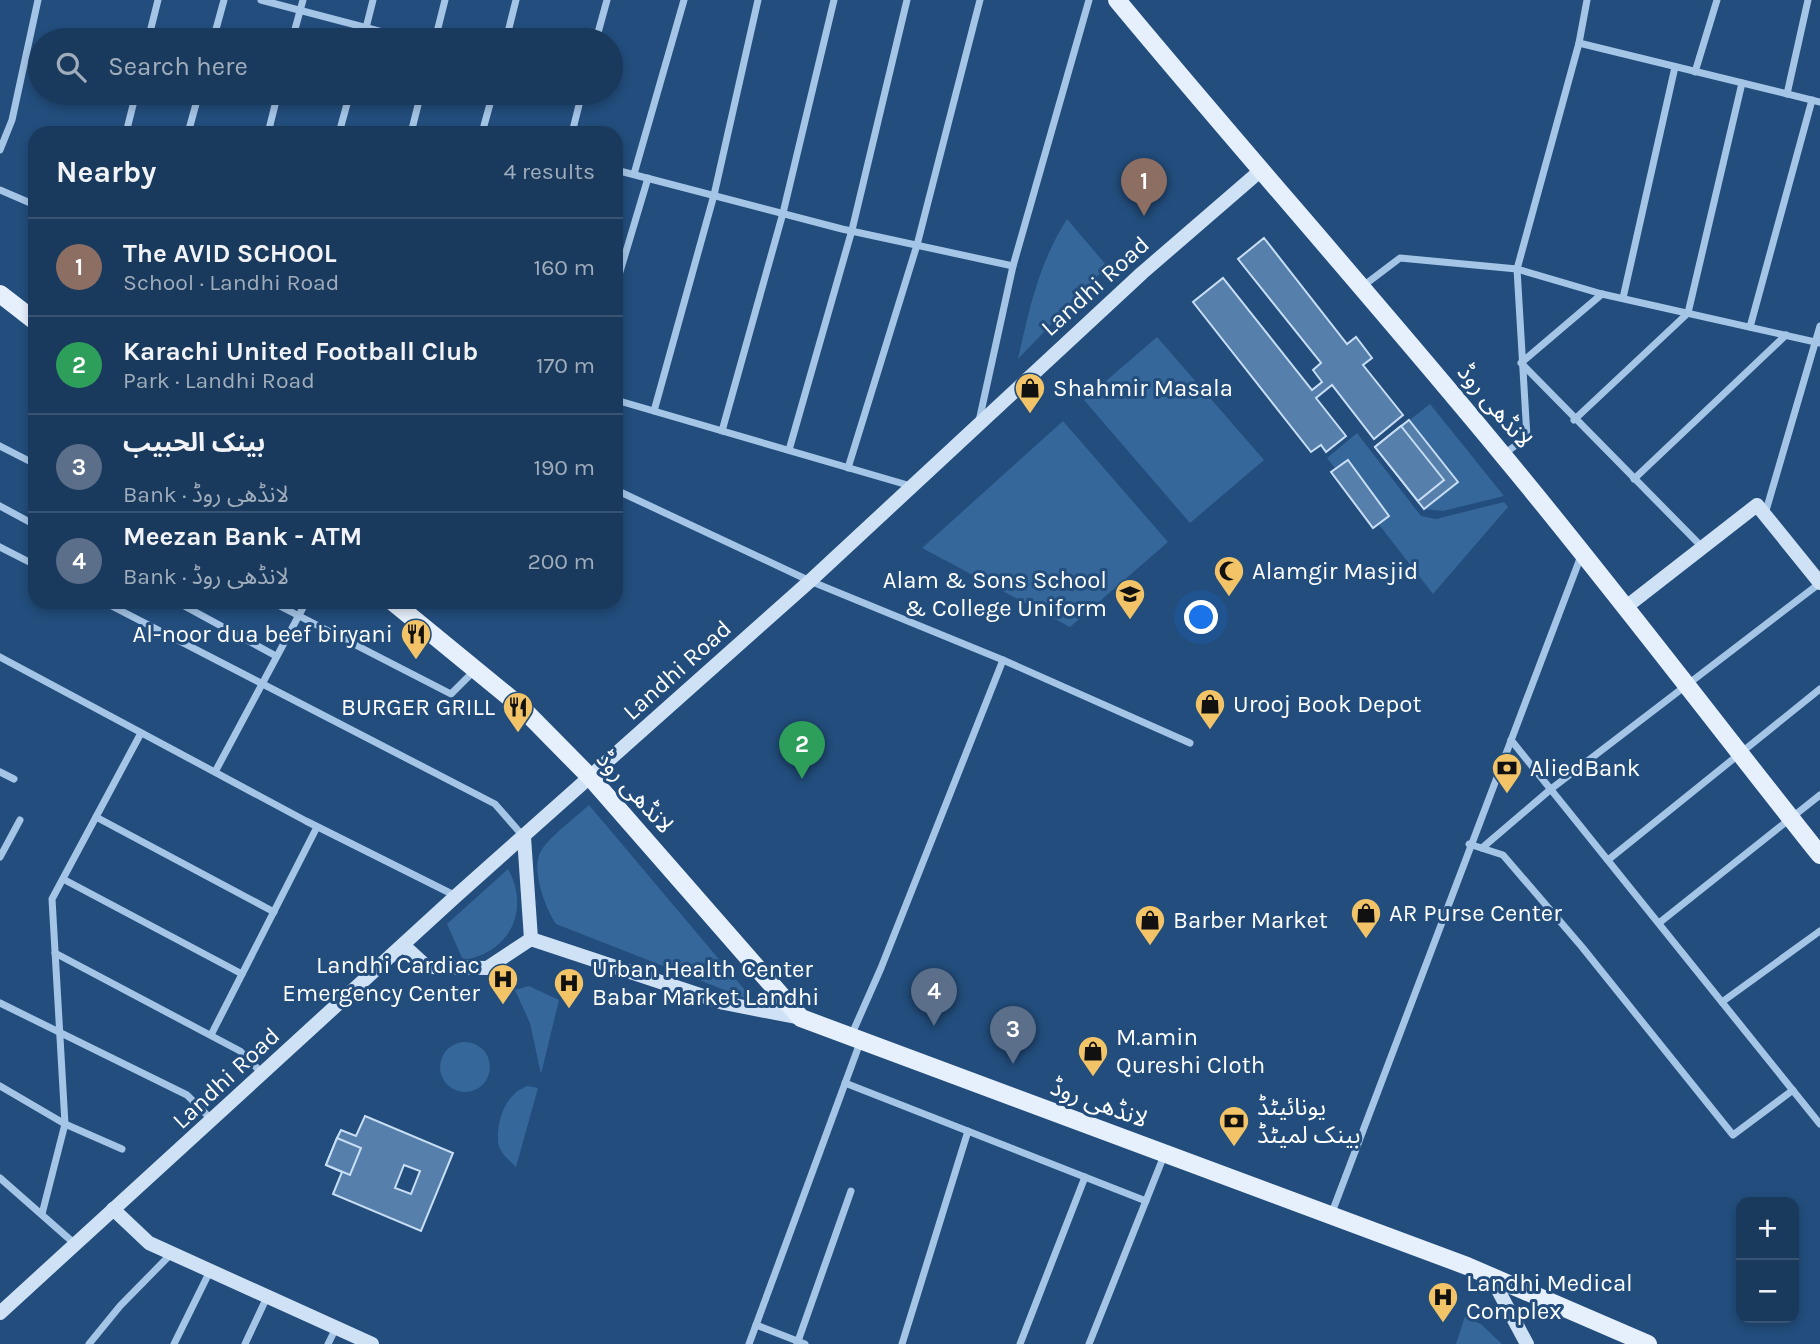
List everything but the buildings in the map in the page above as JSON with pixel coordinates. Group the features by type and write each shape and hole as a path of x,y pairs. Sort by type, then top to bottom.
{"main road":[{"name":"لانڈھی روڈ","path":"1117,0 1260,172 1363,286 1583,552 1820,855"},
{"path":"0,294 28,316"},
{"name":"لانڈھی روڈ","path":"402,609 520,706 591,778 801,1018 1491,1277 1648,1344"}],"street":[{"path":"32,28 38,0"},
{"path":"151,28 158,0"},
{"path":"216,28 224,0"},
{"path":"261,0 366,28 373,0"},
{"path":"295,28 303,0"},
{"path":"438,28 445,0"},
{"path":"509,28 516,0"},
{"path":"599,28 607,0"},
{"path":"634,174 684,0"},
{"path":"654,411 714,195 758,0"},
{"path":"722,431 783,213 834,0"},
{"path":"789,450 852,230 907,0"},
{"path":"848,468 917,245 980,0"},
{"path":"979,421 1013,266 1089,0"},
{"path":"1503,455 1527,437 1517,269 1579,43 1587,0"},
{"path":"1695,72 1717,0"},
{"path":"1787,94 1808,0"},
{"path":"1579,43 1816,101 1750,327"},
{"path":"0,150 12,120 28,46"},
{"path":"1623,298 1675,67"},
{"path":"1574,420 1688,313 1742,83"},
{"path":"128,126 132,105"},
{"path":"190,126 196,105"},
{"path":"270,126 275,105"},
{"path":"342,126 347,105"},
{"path":"413,126 418,105"},
{"path":"484,126 490,105"},
{"path":"574,126 579,105"},
{"path":"623,172 852,230 1013,266"},
{"name":"Landhi Road","path":"0,1314 456,896 810,581 979,421 1142,273 1260,172"},
{"path":"623,262 648,178"},
{"path":"0,190 28,202"},
{"path":"1363,286 1400,258 1517,269 1602,294 1818,342"},
{"path":"1521,363 1602,294"},
{"path":"1765,515 1818,342 1820,326"},
{"path":"1634,479 1786,335"},
{"path":"1521,363 1574,420 1702,547"},
{"path":"623,402 911,486"},
{"path":"0,446 28,460"},
{"path":"623,493 810,581 1003,660 1190,743"},
{"path":"1482,848 1551,789 1820,583 1756,505 1626,607"},
{"path":"0,506 28,521"},
{"path":"0,547 28,561"},
{"path":"1331,1216 1469,844 1583,552"},
{"path":"117,609 495,804 524,837 531,939"},
{"path":"190,609 276,656"},
{"path":"283,609 451,694 476,670"},
{"path":"215,772 301,609"},
{"path":"0,657 317,827 456,896"},
{"path":"749,1344 845,1083 856,1038 881,968 1003,660"},
{"path":"1608,860 1820,689"},
{"path":"42,1214 65,1124 52,899 141,733"},
{"path":"1511,740 1820,1124"},
{"path":"0,772 14,779"},
{"path":"1659,923 1820,795"},
{"path":"96,817 274,912"},
{"path":"1,853 20,820"},
{"path":"211,1035 317,827"},
{"path":"1469,844 1503,855 1734,1135 1793,1090"},
{"path":"63,879 242,974"},
{"path":"1722,1002 1820,931"},
{"path":"531,939 724,1003 801,1018"},
{"path":"403,945 427,967 487,968 531,939"},
{"path":"55,953 240,1051 264,1074"},
{"path":"0,1003 187,1095 213,1121"},
{"path":"845,1083 1146,1201"},
{"path":"0,1086 65,1124 122,1149"},
{"path":"902,1344 968,1131"},
{"path":"1089,1344 1165,1153"},
{"path":"1020,1344 1085,1177"},
{"path":"0,1178 75,1244"},
{"path":"756,1325 800,1343 851,1191"},
{"path":"113,1209 149,1243 372,1344"},
{"path":"89,1344 120,1306 171,1254"},
{"path":"174,1344 210,1271"},
{"path":"1491,1277 1527,1344"},
{"path":"245,1344 267,1297"},
{"path":"328,1344 336,1328"}],"shaded area":[{"path":"1067,219 1107,266 1018,359 1042,269"},
{"path":"1157,337 1264,460 1190,523 1084,400"},
{"path":"1430,404 1504,496 1443,511 1424,509 1375,447"},
{"path":"1063,421 1168,542 1070,627 922,548"},
{"path":"1357,433 1421,516 1436,519 1504,502 1508,507 1433,594 1327,458"},
{"path":"589,805 755,1002 556,924 538,878 538,858 550,840"},
{"path":"508,869 515,885 517,900 511,928 493,949 463,960 447,924"},
{"path":"529,986 559,1000 541,1074 530,1023 515,990"},
{"path":"465,1042 483,1049 490,1067 483,1085 465,1092 447,1085 440,1067 447,1049"},
{"path":"528,1086 538,1088 516,1167 500,1148 499,1123 509,1100"},
{"path":"1465,1316 1482,1325 1502,1344 1456,1344"}],"place":[{"name":"The AVID SCHOOL","path":"1144,216"},
{"name":"Shahmir Masala","path":"1030,415"},
{"name":"Alamgir Masjid","path":"1229,598"},
{"name":"Alam & Sons School & College Uniform","path":"1130,621"},
{"name":"Al-noor dua beef biryani","path":"416,661"},
{"name":"Urooj Book Depot","path":"1210,731"},
{"name":"BURGER GRILL","path":"518,734"},
{"name":"Karachi United Football Club","path":"802,779"},
{"name":"AliedBank","path":"1507,795"},
{"name":"AR Purse Center","path":"1366,940"},
{"name":"Barber Market","path":"1150,947"},
{"name":"Landhi Cardiac Emergency Center","path":"503,1006"},
{"name":"Urban Health Center Babar Market Landhi","path":"569,1010"},
{"name":"Meezan Bank - ATM","path":"934,1026"},
{"name":"بينک الحبيب","path":"1013,1064"},
{"name":"M.amin Qureshi Cloth","path":"1093,1078"},
{"name":"یونائیٹڈ بینک لمیٹڈ","path":"1234,1148"},
{"name":"Landhi Medical Complex","path":"1443,1324"}]}
